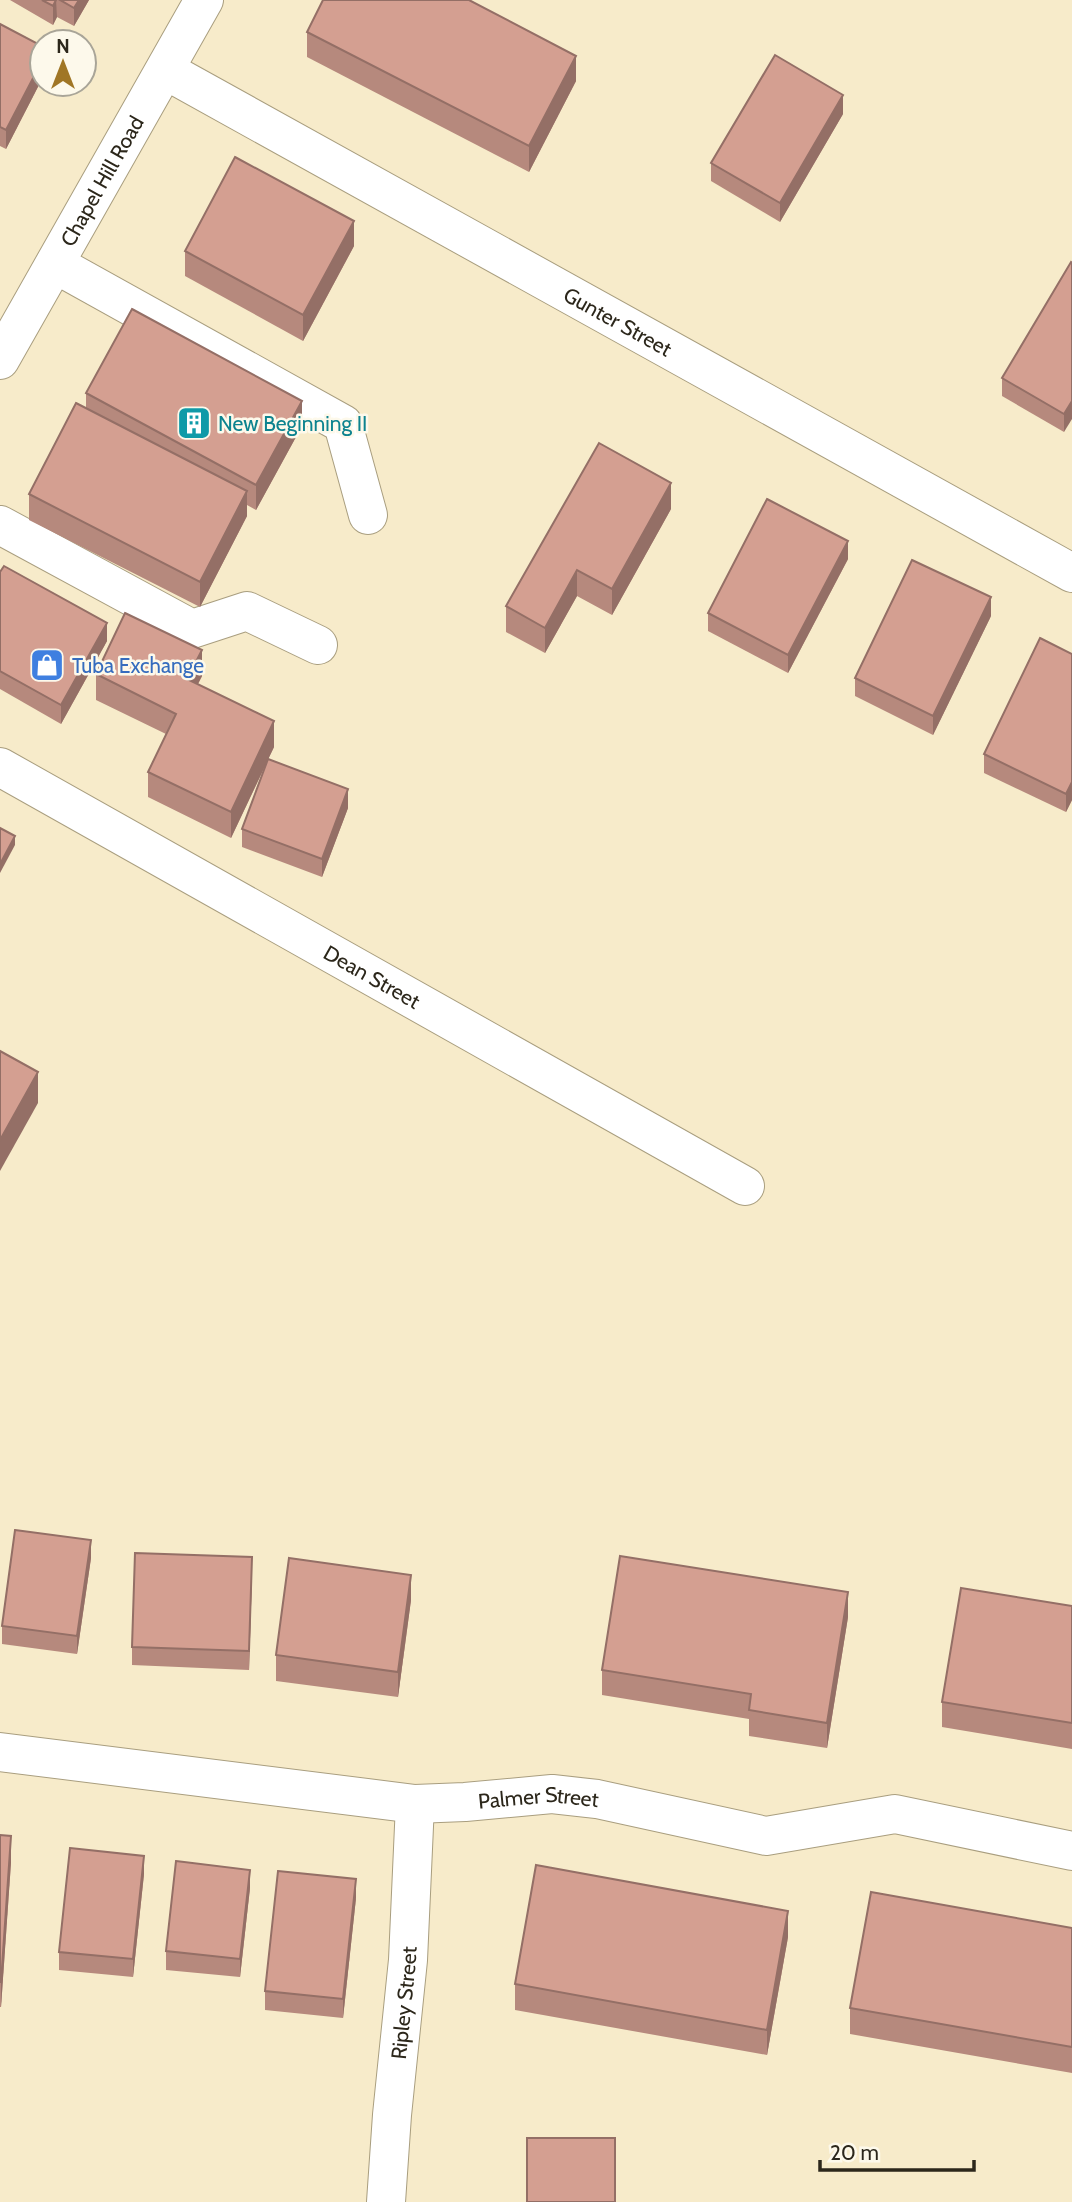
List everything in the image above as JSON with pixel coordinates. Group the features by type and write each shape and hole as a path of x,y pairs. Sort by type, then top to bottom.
{"street":[{"name":"Chapel Hill Road","path":"1,356 204,0"},
{"name":"Gunter Street","path":"165,70 1072,573"},
{"path":"55,264 343,424 368,515"},
{"path":"0,526 192,629 247,611 318,645"},
{"name":"Dean Street","path":"0,767 744,1186"},
{"name":"Palmer Street","path":"0,1752 415,1804 552,1794 597,1799 766,1836 895,1814 1072,1851"},
{"name":"Ripley Street","path":"386,2202 408,1960 415,1804"}],"building":[{"path":"42,0 56,0 53,6"},
{"path":"60,0 79,0 74,8"},
{"path":"323,0 469,0 576,56 529,146 307,32"},
{"path":"0,24 28,39 28,88 6,130 0,127"},
{"path":"775,55 843,95 780,203 711,163"},
{"path":"235,157 354,221 303,315 185,251"},
{"path":"1071,262 1072,401 1064,414 1002,378"},
{"name":"New Beginning II","path":"132,309 302,401 256,485 86,393"},
{"path":"76,403 247,491 200,582 29,494"},
{"path":"599,443 671,483 612,589 577,570 545,628 506,606"},
{"path":"767,499 848,541 788,655 708,613"},
{"path":"912,560 991,597 933,716 855,678"},
{"name":"Tuba Exchange","path":"4,566 107,623 61,705 0,671 0,572"},
{"path":"125,613 202,650 187,679 274,721 231,812 148,772 176,714 96,674"},
{"path":"1040,638 1072,654 1072,782 1066,794 984,754"},
{"path":"268,759 348,789 322,859 242,829"},
{"path":"0,828 15,836 0,864"},
{"path":"0,1051 38,1072 0,1140"},
{"path":"15,1530 91,1540 77,1636 2,1626"},
{"path":"135,1553 252,1557 249,1651 132,1647"},
{"path":"620,1556 848,1592 827,1723 749,1710 751,1694 602,1670"},
{"path":"289,1558 411,1575 398,1672 276,1655"},
{"path":"961,1588 1072,1606 1072,1723 942,1702"},
{"path":"0,1835 11,1836 1,1982 0,1982"},
{"path":"70,1848 144,1856 133,1959 59,1952"},
{"path":"176,1861 250,1870 240,1959 166,1951"},
{"path":"536,1865 788,1911 767,2030 515,1984"},
{"path":"278,1871 356,1879 343,1999 265,1991"},
{"path":"871,1892 1072,1928 1072,2047 850,2008"},
{"path":"527,2138 615,2138 615,2202 527,2202"}],"place":[{"name":"New Beginning II","path":"194,423"},
{"name":"Tuba Exchange","path":"47,665"}]}
